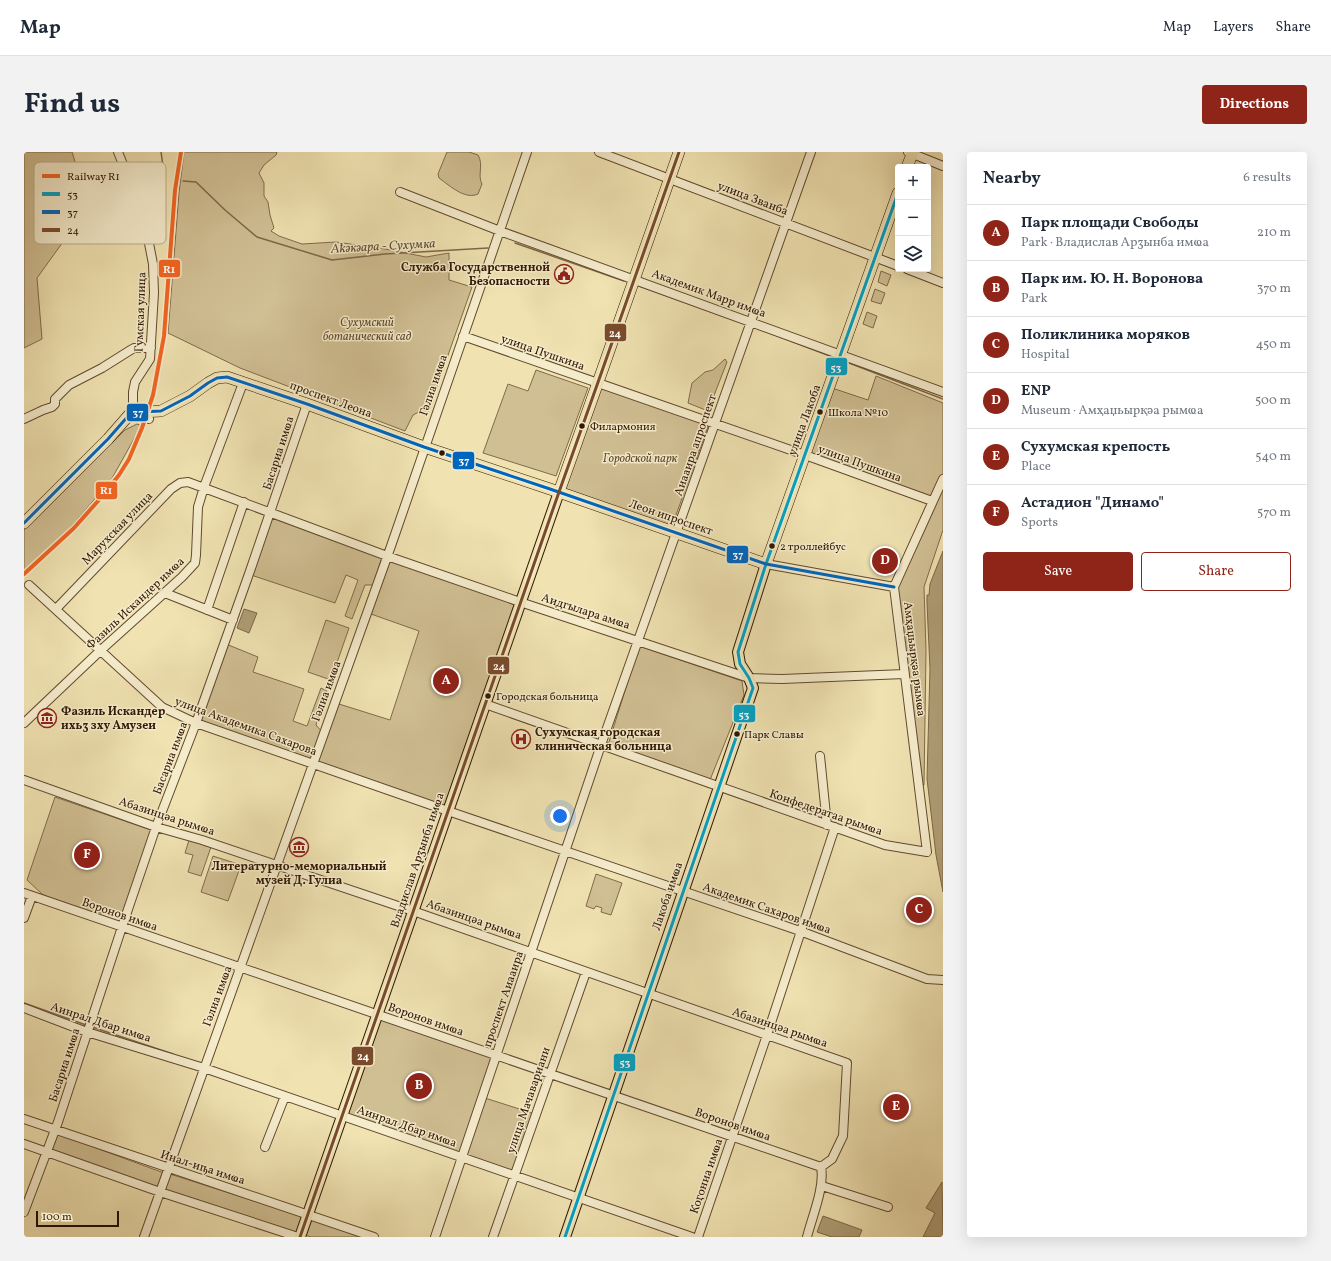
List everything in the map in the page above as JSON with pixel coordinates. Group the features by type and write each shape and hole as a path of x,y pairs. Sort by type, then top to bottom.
{"highway":[{"path":"558,492 679,152"},
{"path":"908,164 911,153"},
{"name":"улица Лакоба","path":"766,564 895,200"},
{"name":"проспект Леона","path":"134,410 161,412 217,378 227,377 307,404 424,447 558,492"},
{"path":"108,438 127,423 136,420 164,416 172,412 182,400"},
{"path":"24,523 134,410"},
{"name":"Леон ипроспект","path":"558,492 766,564"}],"main road":[{"name":"Владислав Арӡынба имҩа","path":"299,1237 558,492"},
{"name":"Лакоба имҩа","path":"565,1237 752,688 749,678 740,664 738,652 766,564"}],"street":[{"name":"Гумская улица","path":"118,152 122,162"},
{"name":"Гәлиа имҩа","path":"144,1237 388,556 462,336 527,152"},
{"name":"улица Званба","path":"600,152 895,265"},
{"name":"Аиааира апроспект","path":"600,749 811,152"},
{"path":"911,153 943,166"},
{"name":"Академик Марр имҩа","path":"400,192 500,231 943,392"},
{"name":"Гумская улица","path":"134,410 133,392 135,382 150,359 154,293 153,264 149,244"},
{"path":"915,272 943,283"},
{"name":"улица Пушкина","path":"462,336 805,455 932,501"},
{"path":"24,419 52,407 55,404 55,399 69,385 102,368 134,348 151,348"},
{"name":"Фазиль Искандер имҩа","path":"24,723 101,650 190,570 196,555 198,507 243,383"},
{"name":"Басариа имҩа","path":"24,1212 55,1129 156,827 196,723 233,620 271,513 307,404"},
{"path":"134,410 149,419"},
{"name":"Амҳаџьырқәа рымҩа","path":"927,852 894,587 943,479"},
{"name":"Марухская улица","path":"56,609 171,489 180,483 188,482 244,502"},
{"path":"207,610 244,502"},
{"name":"Аидгылара амҩа","path":"244,502 388,556 520,602 749,678 782,680 904,674"},
{"name":"Леон ипроспект","path":"766,564 894,587"},
{"name":"улица Академика Сахарова","path":"30,585 162,707 196,723 448,812"},
{"path":"165,593 233,620"},
{"name":"Конфедератаа рымҩа","path":"485,704 600,749 719,786 885,845 927,852"},
{"name":"проспект Аиааира","path":"435,1237 600,749"},
{"path":"820,756 831,826"},
{"name":"Абазинцәа рымҩа","path":"24,780 156,827 202,840 413,911 847,1064 843,1136 832,1160 821,1167"},
{"name":"Академик Сахаров имҩа","path":"448,812 800,931 926,978 943,980"},
{"name":"Коӷониа имҩа","path":"698,1237 767,1035 831,826"},
{"path":"24,918 28,894"},
{"name":"Воронов имҩа","path":"28,894 821,1167"},
{"name":"улица Мачавариани","path":"493,1237 586,972"},
{"name":"Аинрал Дбар имҩа","path":"24,1008 87,1032 204,1068 692,1237"},
{"path":"265,1147 285,1096"},
{"name":"Инал-иҧа имҩа","path":"24,1118 374,1237"},
{"path":"24,1144 160,1192 299,1237"},
{"path":"807,1237 822,1186 823,1175 821,1167"},
{"path":"822,1186 888,1207"}],"green space":[{"path":"24,152 72,152 75,162 34,162 34,244 61,244 37,278 42,339 24,348"},
{"name":"Сухумский ботанический сад","path":"184,152 277,152 276,155 264,165 259,173 264,183 264,196 268,202 274,228 271,231 279,236 302,244 336,242 426,257 449,253 449,280 472,287 427,415 419,412 413,415 405,431 240,368 168,333 179,193"},
{"path":"447,152 469,152 478,155 480,159 480,177 482,184 478,194 463,194 439,178 438,174"},
{"path":"881,271 891,275 887,286 878,282"},
{"path":"875,289 885,293 881,304 871,301"},
{"path":"867,312 877,316 873,328 863,324"},
{"path":"725,359 727,362 708,411 688,403 692,383 705,372 713,370"},
{"path":"536,370 588,388 556,476 483,453 508,384 528,391"},
{"path":"876,376 943,403 943,479 932,501 805,455 829,387 868,400"},
{"name":"Городской парк","path":"600,388 709,424 672,526 565,489"},
{"path":"137,424 140,425 139,430 111,480 70,528 24,571 24,530 125,430"},
{"path":"943,486 943,530 924,587 926,651 924,785 918,788 897,581"},
{"path":"271,514 382,557 373,585 365,585 352,619 345,616 358,580 346,575 335,603 251,575"},
{"path":"390,560 518,604 447,809 317,762 339,704 390,720 419,631 371,614"},
{"path":"326,620 349,628 331,680 308,672"},
{"path":"226,644 258,657 253,672 304,689 293,721 307,726 321,688 327,691 316,725 322,732 312,759 199,721"},
{"name":"Парк Славы","path":"639,646 742,681 744,695 710,780 608,745"},
{"path":"55,797 151,830 122,914 86,912 58,902 42,894 27,880"},
{"path":"189,840 211,847 201,876 188,872 193,855 185,853"},
{"path":"213,856 241,865 228,901 201,892"},
{"path":"596,874 622,883 611,915 601,912 602,908 596,906 594,909 586,906"},
{"path":"377,1015 496,1056 462,1157 342,1116"},
{"path":"485,1098 535,1114 514,1173 465,1155"},
{"path":"58,1134 164,1173 159,1189 52,1150"},
{"path":"170,1174 304,1217 299,1234 164,1191"},
{"path":"311,1217 368,1237 311,1237 305,1235"}],"shaded area":[{"path":"943,551 943,892 936,855 927,779 930,669 927,595 929,595 930,584"},
{"path":"244,609 257,613 249,633 237,628"},
{"path":"942,1182 943,1237 923,1237 935,1213 926,1208"},
{"path":"823,1216 862,1230 859,1237 832,1237 817,1232"}],"waterway":[{"name":"Аҟәкәара - Сухумка","path":"161,152 162,162"},
{"name":"Аҟәкәара - Сухумка","path":"183,181 196,182 225,210 257,237 332,260 385,254 488,248"},
{"name":"Аҟәкәара - Сухумка","path":"515,243 624,281"},
{"name":"Аҟәкәара - Сухумка","path":"639,286 739,322"},
{"name":"Аҟәкәара - Сухумка","path":"759,329 830,356"},
{"name":"Аҟәкәара - Сухумка","path":"849,363 943,399"},
{"path":"24,1003 86,1025"},
{"path":"92,1027 173,1054"}],"rail line":[{"name":"R1","path":"24,574 74,528 98,501 119,475 129,459 142,428 153,395 164,336 175,190 181,152"}],"transit line":[{"name":"24","path":"300,1237 679,152"},
{"name":"53","path":"565,1237 753,688 749,678 740,664 738,652 766,564 896,200"},
{"name":"37","path":"24,523 108,439 129,415 140,412 161,411 190,396 217,378 227,377 307,404 424,447 766,564 894,587"}],"place":[{"name":"Служба Государственной Безопасности","path":"564,274"},
{"name":"Школа №10","path":"820,412"},
{"name":"Филармония","path":"582,426"},
{"name":"2 троллейбус","path":"772,546"},
{"name":"ENP","path":"885,561"},
{"name":"Парк площади Свободы","path":"446,681"},
{"name":"Городская больница","path":"488,696"},
{"name":"Фазиль Искандер ихьӡ зху Амузеи","path":"47,718"},
{"name":"Парк Славы","path":"737,734"},
{"name":"Сухумская городская клиническая больница","path":"521,739"},
{"name":"Литературно-мемориальный музей Д. Гулиа","path":"299,847"},
{"name":"Астадион \"Динамо\"","path":"87,855"},
{"name":"Поликлиника моряков","path":"919,910"},
{"name":"Парк им. Ю. Н. Воронова","path":"419,1086"},
{"name":"Сухумская крепость","path":"896,1107"}]}
